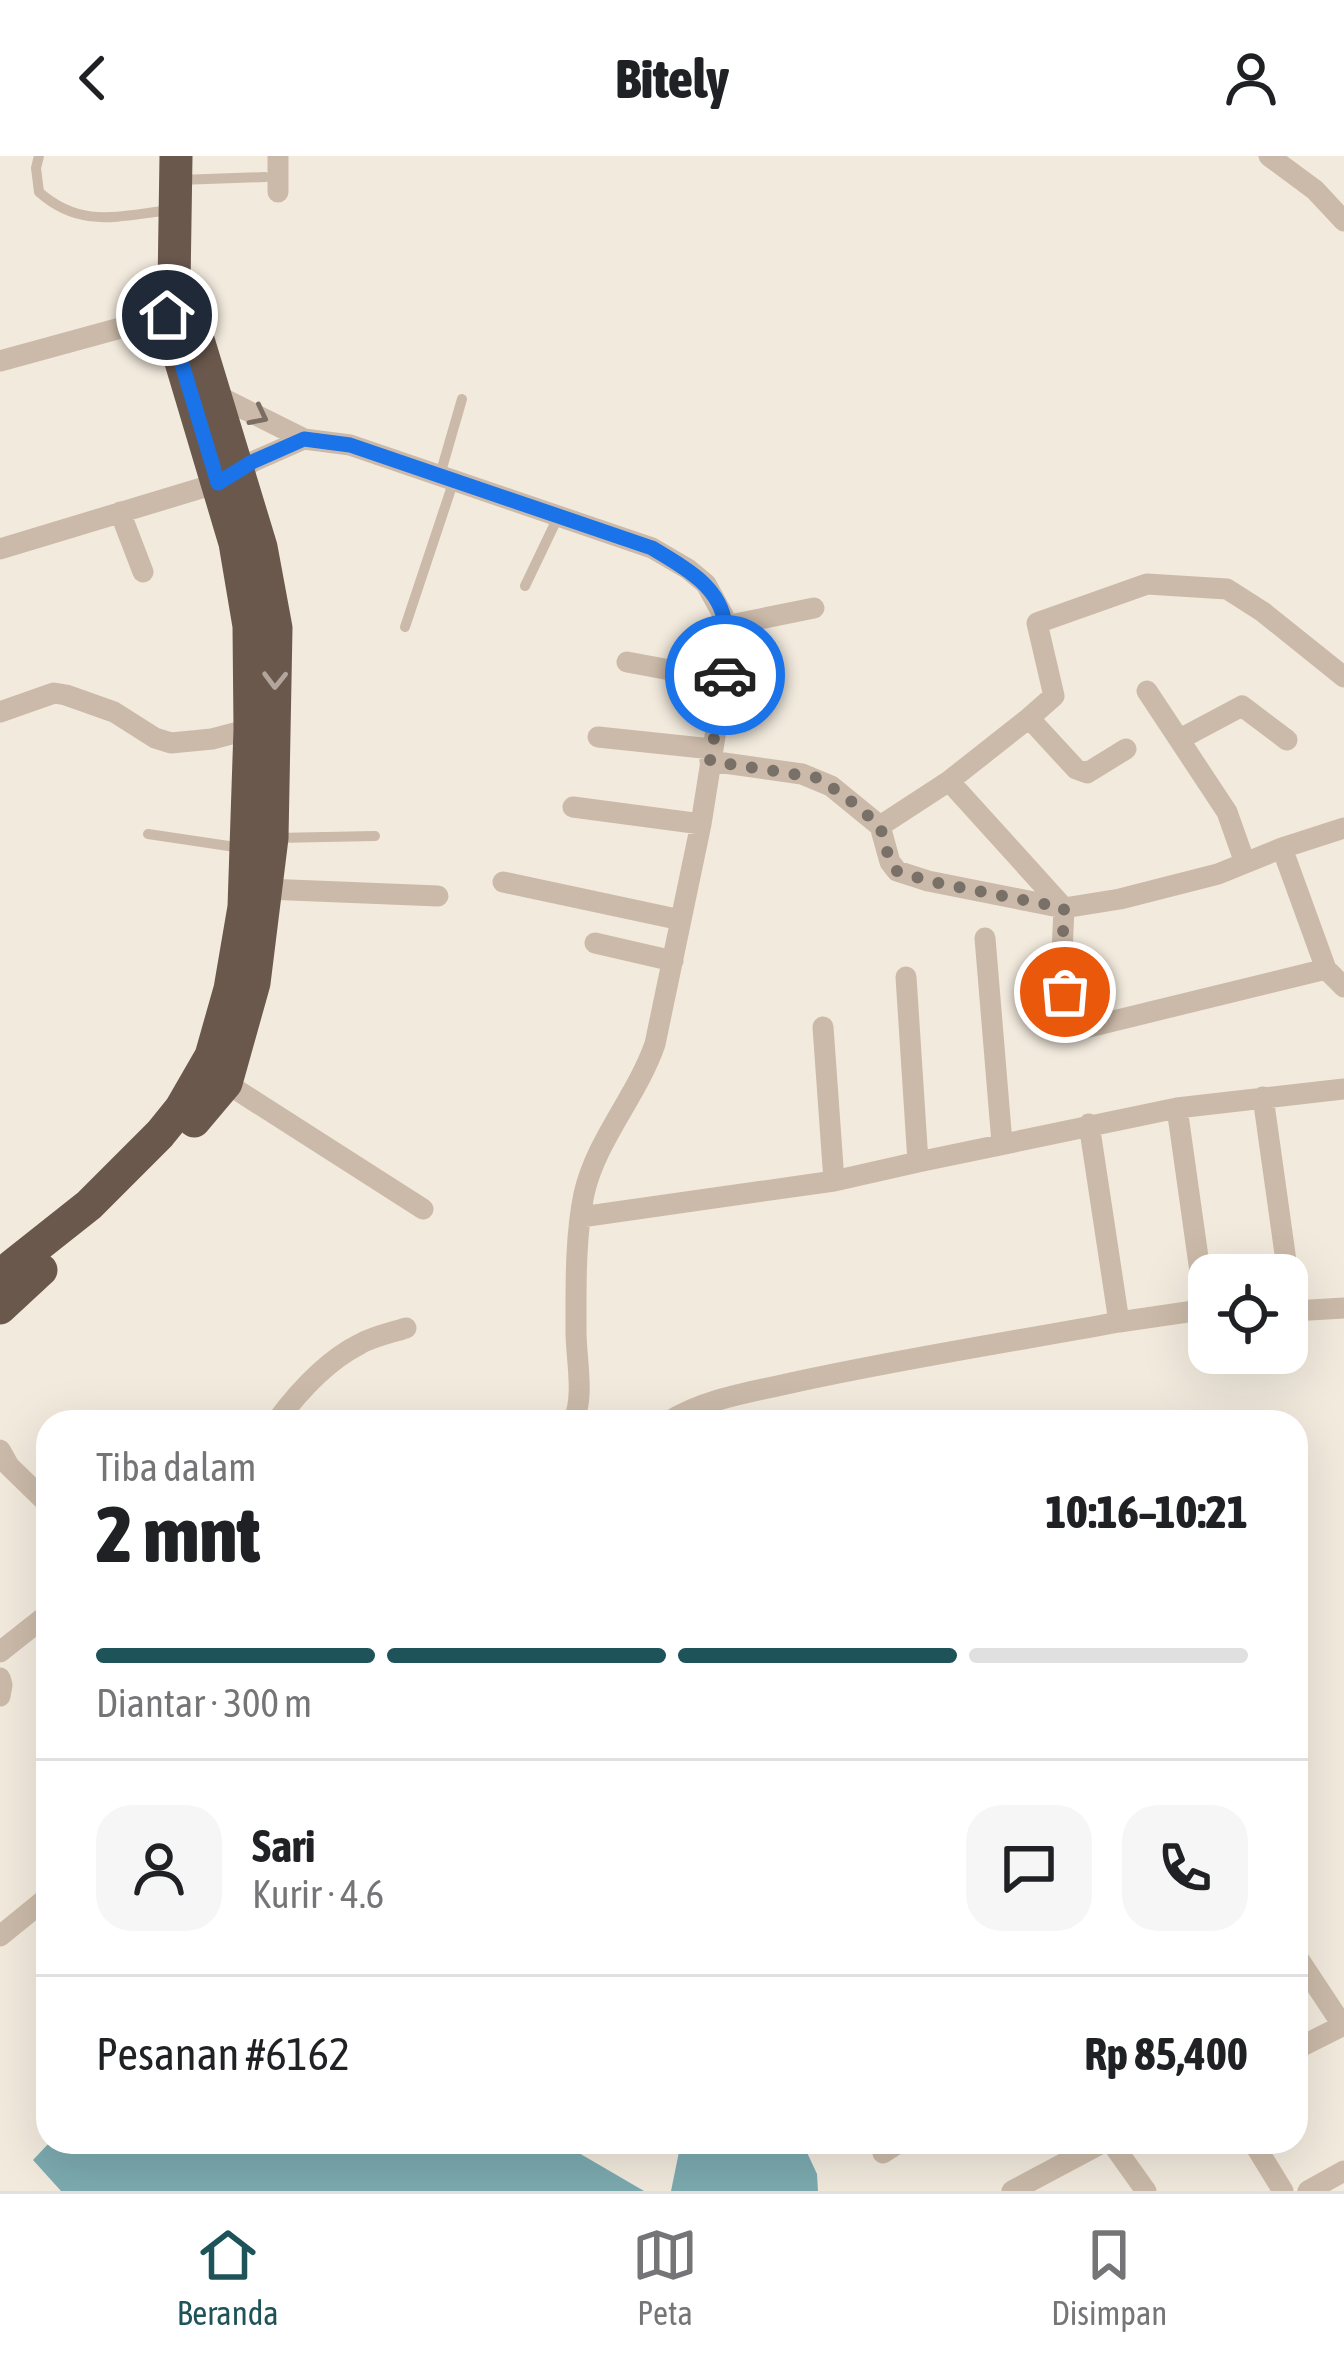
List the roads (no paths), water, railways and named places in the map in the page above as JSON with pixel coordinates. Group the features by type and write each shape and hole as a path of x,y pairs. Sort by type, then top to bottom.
{"highway":[{"path":"175,182 177,303 227,478"},
{"path":"0,1279 103,1191 160,1134 199,1081 230,989 258,843 276,628 259,601 236,543 214,394 177,303"},
{"path":"0,1309 157,1161 226,1083 254,983 266,889 250,729 249,626 259,601"}],"street":[{"path":"272,184 278,156"},
{"path":"1269,156 1315,190 1344,221"},
{"path":"0,361 177,303"},
{"path":"214,394 304,439 350,445 652,548 706,584 723,615 724,680 673,961 648,1065 593,1165 585,1191 576,1327 579,1410"},
{"path":"0,549 227,478 304,439"},
{"path":"120,512 143,572"},
{"path":"880,826 949,781 1054,696 1037,623 1147,584 1227,589 1344,677"},
{"path":"725,626 814,608"},
{"path":"627,662 724,680"},
{"path":"1147,691 1227,812 1244,863"},
{"path":"0,712 54,693 114,712 171,743 250,729"},
{"path":"1180,739 1242,706 1287,740"},
{"path":"1029,718 1076,769 1087,773 1126,748"},
{"path":"598,737 819,778 880,826 897,871 1064,908 1217,874 1344,828"},
{"path":"949,781 1064,908 1065,992 1069,1012 1079,1025 1089,1027 1326,969"},
{"path":"572,808 701,824"},
{"path":"1282,848 1326,969 1344,987"},
{"path":"503,882 681,920"},
{"path":"266,889 438,896"},
{"path":"985,938 1002,1143"},
{"path":"595,943 673,961"},
{"path":"906,977 918,1162"},
{"path":"823,1027 835,1181"},
{"path":"226,1083 423,1209"},
{"path":"581,1217 835,1181 1178,1108 1344,1089"},
{"path":"1264,1097 1283,1254"},
{"path":"1178,1108 1198,1254"},
{"path":"1089,1124 1119,1322"},
{"path":"1308,1310 1344,1308"},
{"path":"697,1410 746,1393 859,1368 1188,1311"},
{"path":"285,1410 299,1390 338,1358 362,1343 406,1328"},
{"path":"0,1450 36,1492"},
{"path":"0,1652 36,1623"},
{"path":"0,1678 0,1696"},
{"path":"0,1936 36,1908"},
{"path":"1308,1975 1342,2031 1308,2044"},
{"path":"1012,2191 1084,2154"},
{"path":"1117,2154 1146,2191"},
{"path":"1260,2154 1283,2191"},
{"path":"1308,2191 1344,2171"}],"lane":[{"path":"39,156 39,192 56,207 86,218 175,182 272,184"},
{"path":"405,627 447,478 462,399"},
{"path":"525,586 559,515"},
{"path":"148,834 258,843 375,836"}],"water":[{"path":"39,2154 581,2154 644,2191 61,2191 33,2160"},
{"path":"679,2154 808,2154 818,2191 671,2191"}]}
